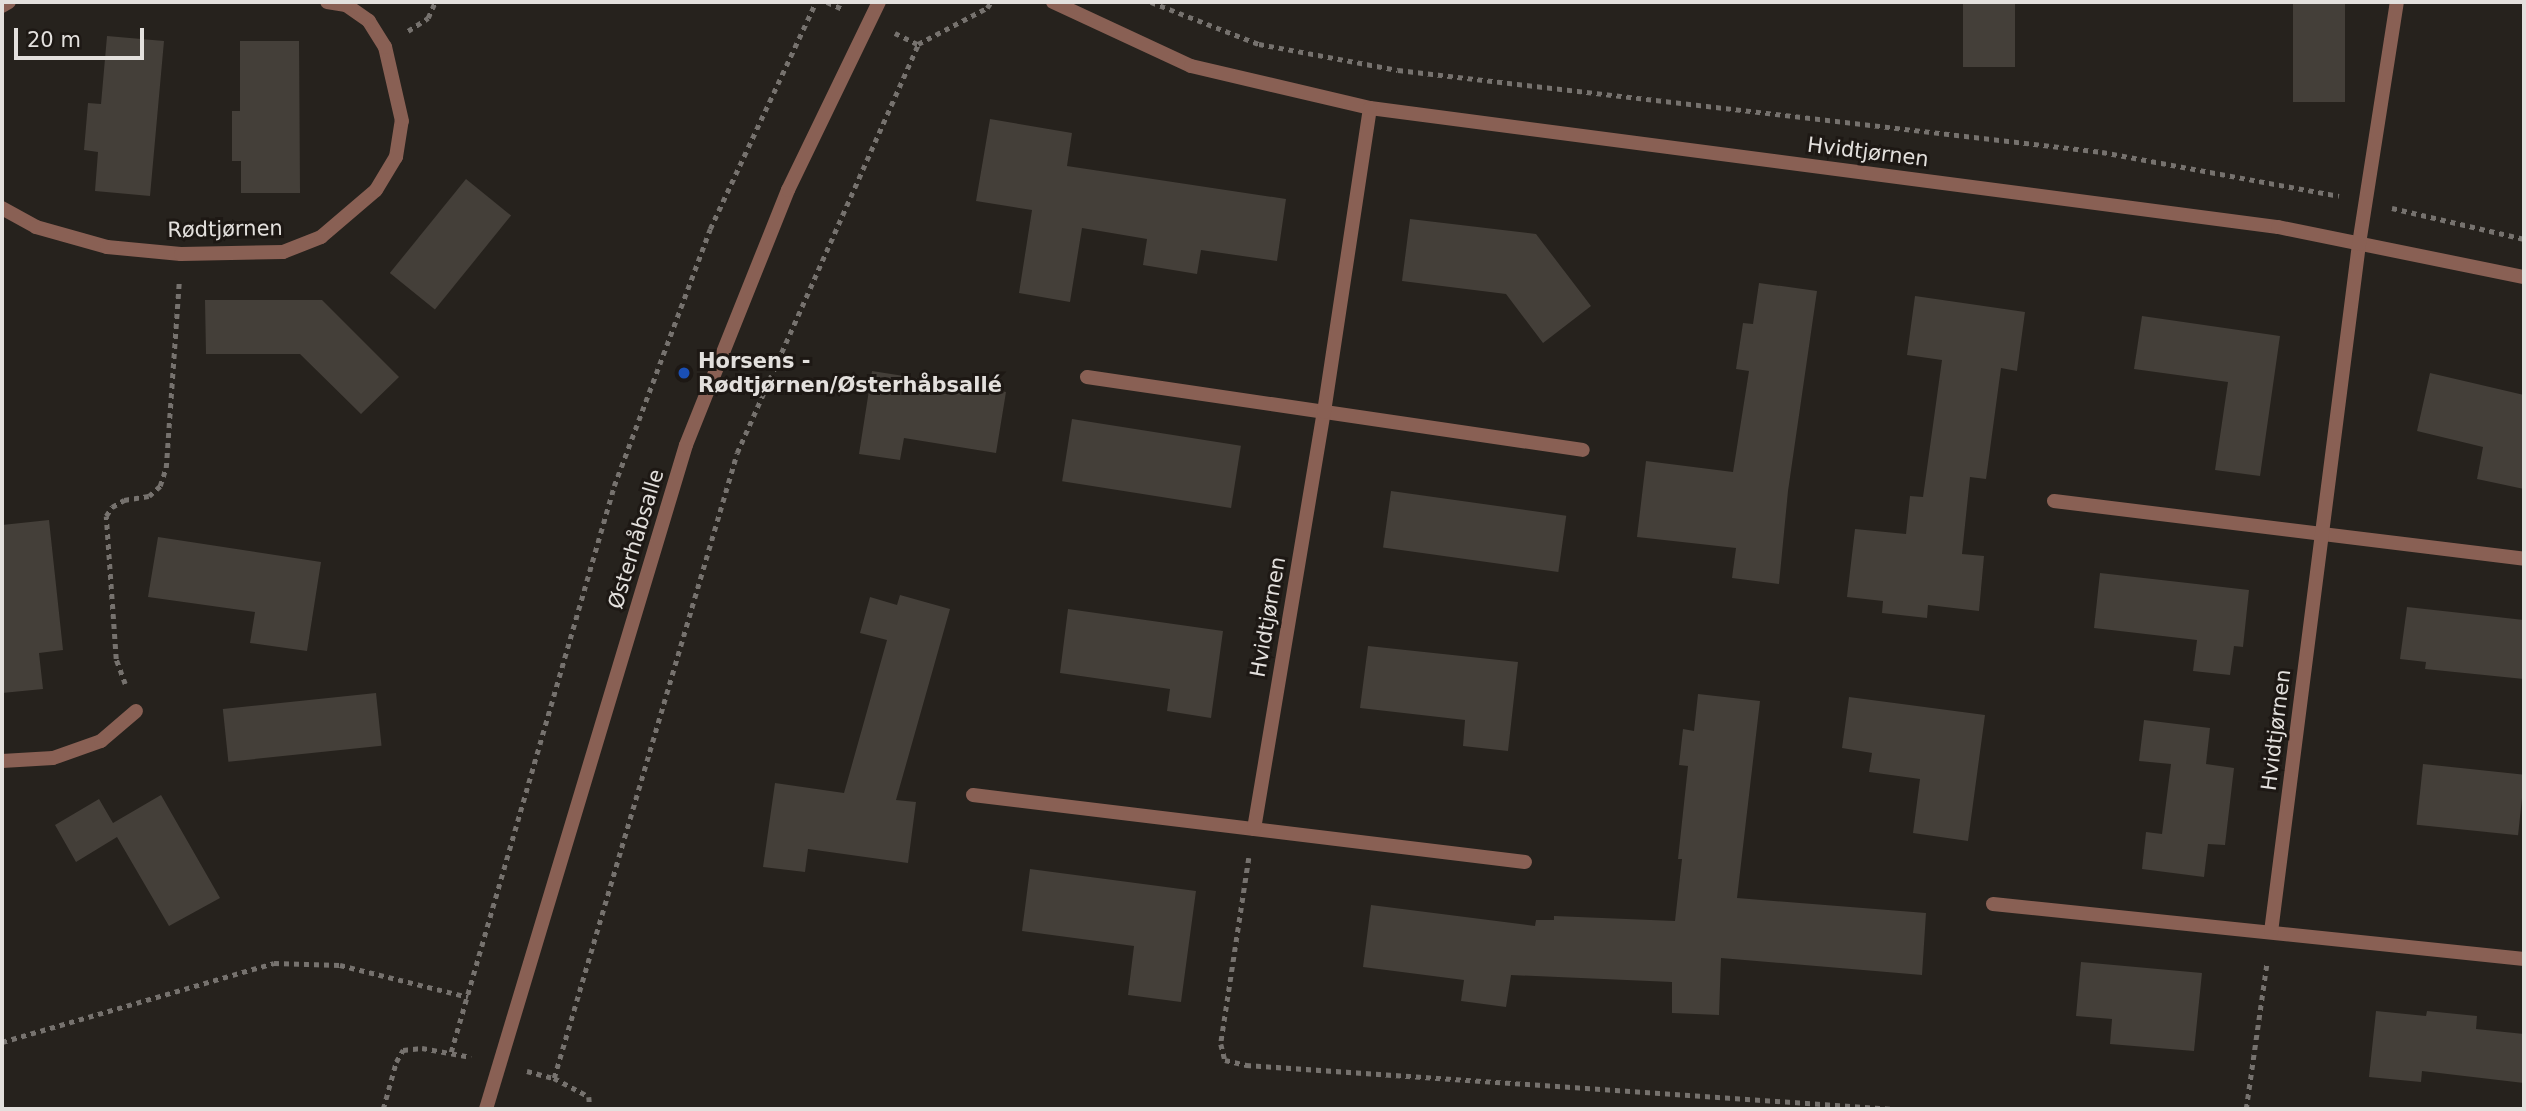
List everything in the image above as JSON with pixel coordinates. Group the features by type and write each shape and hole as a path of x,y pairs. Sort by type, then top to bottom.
{"street":[{"path":"2,6 9,2"},
{"name":"Rødtjørnen","path":"2,208 36,226 107,247 181,254 283,252 321,237 376,190 396,157 402,121 385,47 369,21 346,5 327,2"},
{"name":"Østerhåbsalle","path":"486,1109 686,445 788,190 879,2"},
{"name":"Hvidtjørnen","path":"1054,2 1191,66 1370,108 2278,226 2524,277"},
{"name":"Hvidtjørnen","path":"2271,932 2359,244 2397,2"},
{"name":"Hvidtjørnen","path":"1254,829 1324,412 1370,108"},
{"path":"1087,377 1583,450"},
{"path":"2054,501 2524,559"},
{"path":"2,761 53,758 102,741 136,711"},
{"path":"973,795 1525,862"},
{"path":"1993,904 2524,959"}],"path":[{"path":"385,47 428,18 435,2"},
{"path":"452,1052 614,486 710,229 817,2"},
{"path":"554,1078 737,453 918,44 987,8 991,2"},
{"path":"1151,2 1259,44 1398,70 2102,152 2365,201 2524,239"},
{"path":"136,711 116,659 106,516 112,507 124,500 149,496 160,486 166,468 181,254"},
{"path":"1254,829 1221,1044 1225,1059 1260,1066 1894,1109"},
{"path":"2246,1109 2271,932"},
{"path":"2,1042 274,963 340,965 468,997"},
{"path":"383,1109 396,1062 403,1050 422,1048 452,1052 554,1078 589,1097 590,1109"}],"building":[{"path":"1963,2 2015,2 2015,67 1963,67"},
{"path":"2293,2 2345,2 2345,102 2293,102"},
{"path":"107,36 164,41 150,196 95,191 98,152 84,150 88,103 101,104"},
{"path":"240,41 299,41 300,193 241,193 241,161 232,161 232,111 240,111"},
{"path":"990,119 1072,133 1067,166 1286,199 1277,261 1201,250 1197,274 1143,265 1147,239 1082,228 1070,302 1019,293 1032,210 976,201"},
{"path":"466,179 511,216 435,310 390,273"},
{"path":"1410,219 1536,234 1591,306 1543,343 1506,294 1402,281"},
{"path":"1759,283 1817,291 1788,491 1779,584 1732,578 1736,548 1637,537 1646,461 1733,472 1749,371 1736,369 1743,323 1753,324"},
{"path":"1915,296 2025,312 2017,371 2001,368 1986,479 1970,477 1962,554 1984,556 1979,611 1928,605 1927,618 1882,613 1883,601 1847,597 1855,529 1906,534 1910,496 1923,497 1942,360 1907,355"},
{"path":"205,300 322,300 399,377 361,414 300,354 206,354"},
{"path":"2142,316 2280,336 2260,476 2215,470 2228,382 2134,369"},
{"path":"872,371 1006,392 996,453 904,438 900,460 859,454"},
{"path":"2430,373 2524,395 2524,489 2477,479 2483,447 2417,431"},
{"path":"1072,419 1241,446 1231,508 1062,481"},
{"path":"1391,491 1566,516 1558,572 1383,547"},
{"path":"49,520 63,650 39,653 43,689 2,693 2,525"},
{"path":"158,537 321,562 307,651 250,643 255,612 148,597"},
{"path":"2100,573 2249,590 2243,647 2234,646 2230,675 2193,671 2197,640 2094,628"},
{"path":"900,595 950,609 896,800 916,802 908,863 808,849 805,872 763,867 775,783 844,793 887,640 860,633 870,597 897,605"},
{"path":"2407,607 2524,620 2524,679 2425,669 2426,662 2400,659"},
{"path":"1068,609 1223,631 1211,718 1167,711 1170,689 1060,673"},
{"path":"1368,646 1518,662 1508,751 1463,746 1465,720 1360,708"},
{"path":"376,693 382,746 228,762 223,709"},
{"path":"1698,694 1760,701 1737,898 1926,913 1922,975 1721,958 1719,1015 1672,1013 1672,982 1511,975 1506,1007 1461,1001 1464,980 1363,967 1371,905 1535,926 1536,920 1554,920 1554,916 1675,921 1682,859 1678,859 1688,766 1679,765 1683,729 1694,731"},
{"path":"1849,697 1985,715 1968,841 1913,833 1920,779 1869,772 1872,753 1842,748"},
{"path":"2144,720 2210,728 2206,764 2234,768 2225,845 2208,844 2204,877 2142,869 2146,832 2162,834 2171,764 2139,761"},
{"path":"2423,764 2524,775 2518,835 2417,825"},
{"path":"161,795 220,898 169,926 117,837 76,862 55,825 99,799 113,823"},
{"path":"1030,869 1196,891 1181,1002 1128,995 1134,946 1022,931"},
{"path":"2081,962 2202,973 2194,1051 2110,1044 2112,1019 2076,1016"},
{"path":"2376,1011 2426,1016 2427,1011 2477,1016 2476,1029 2524,1034 2524,1083 2422,1071 2421,1082 2369,1077"}],"place":[{"name":"Horsens - Rødtjørnen/Østerhåbsallé","path":"684,373"}]}
